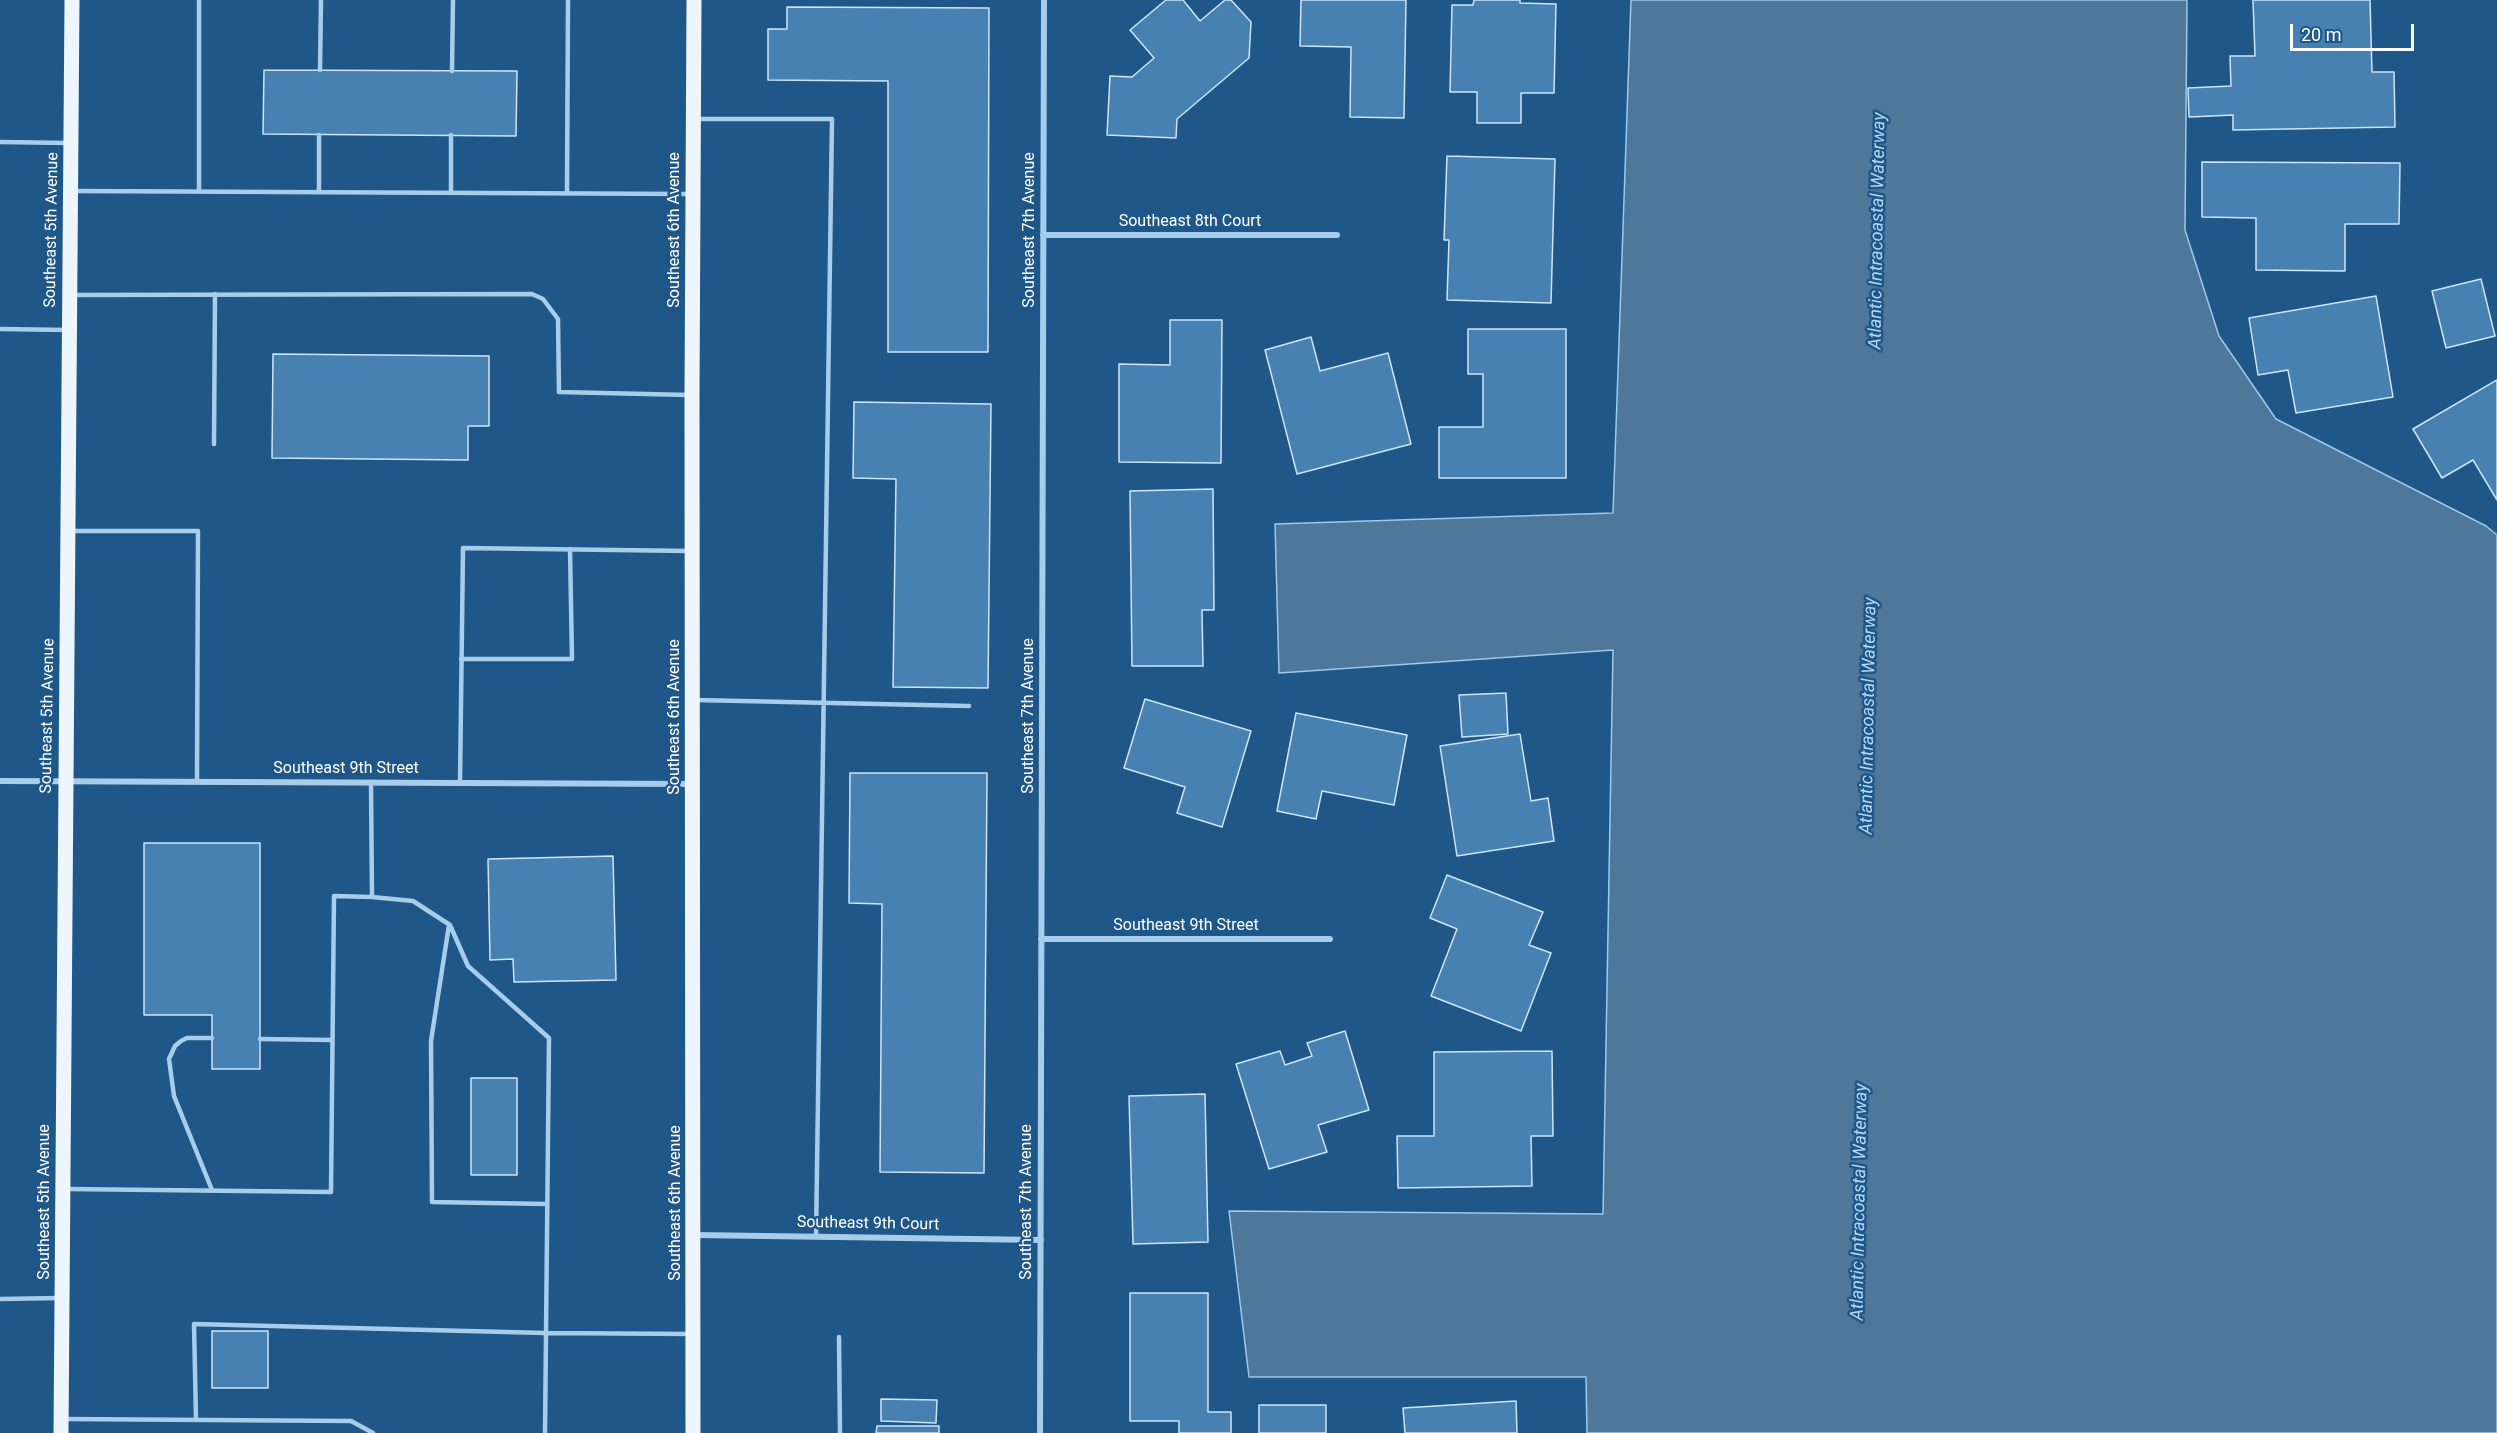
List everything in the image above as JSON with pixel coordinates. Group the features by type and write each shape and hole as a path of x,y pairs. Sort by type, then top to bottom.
{"main road":[{"name":"Southeast 5th Avenue","path":"62,1426 72,0"},
{"name":"Southeast 6th Avenue","path":"693,1433 694,0"}],"street":[{"name":"Southeast 7th Avenue","path":"1040,1433 1044,0"},
{"name":"Southeast 8th Court","path":"1043,235 1337,236"},
{"name":"Southeast 9th Street","path":"0,781 693,784"},
{"name":"Southeast 9th Street","path":"1041,939 1330,939"},
{"name":"Southeast 9th Court","path":"694,1235 1041,1239"}],"lane":[{"path":"199,0 199,191"},
{"path":"320,70 321,0"},
{"path":"452,71 453,0"},
{"path":"567,193 568,0"},
{"path":"693,119 832,119 816,1237"},
{"path":"320,135 320,192"},
{"path":"451,135 451,193"},
{"path":"0,142 71,143"},
{"path":"70,191 693,194"},
{"path":"214,444 215,294"},
{"path":"69,295 532,294 543,299 558,319 559,392 692,395"},
{"path":"0,330 69,330"},
{"path":"68,531 198,531 197,782"},
{"path":"460,783 463,548 692,552"},
{"path":"461,659 572,659 570,549"},
{"path":"693,700 969,706"},
{"path":"371,783 372,897"},
{"path":"64,1189 331,1192 334,896 413,901 450,925 468,966 549,1038 545,1433"},
{"path":"450,925 431,1041 432,1202 547,1204"},
{"path":"212,1038 188,1038 181,1041 175,1046 169,1059 174,1096 212,1190"},
{"path":"260,1039 332,1040"},
{"path":"0,1299 62,1298"},
{"path":"196,1419 194,1324 545,1333 694,1334"},
{"path":"839,1337 840,1433"},
{"path":"62,1426 196,1419 351,1421 373,1433"}],"water":[{"name":"Atlantic Intracoastal Waterway","path":"1631,0 2187,0 2185,230 2219,336 2276,419 2486,526 2497,535 2497,1433 1587,1433 1586,1377 1249,1377 1229,1211 1603,1214 1613,650 1279,673 1275,524 1613,513"}],"building":[{"path":"1166,0 1183,0 1200,21 1225,0 1231,0 1251,22 1249,58 1177,119 1176,138 1107,135 1110,76 1132,77 1154,58 1130,30"},
{"path":"1301,0 1406,0 1404,118 1350,117 1351,47 1300,46"},
{"path":"1474,0 1520,0 1520,3 1556,4 1554,93 1521,93 1521,123 1477,123 1477,92 1450,92 1452,5 1473,5"},
{"path":"2253,0 2370,0 2372,72 2394,72 2395,127 2233,130 2233,115 2189,117 2188,88 2231,86 2230,56 2255,56"},
{"path":"787,7 989,8 988,352 888,352 888,81 768,80 768,29 787,29"},
{"path":"264,70 517,71 516,136 263,134"},
{"path":"1447,156 1555,159 1551,303 1447,300 1449,240 1444,240"},
{"path":"2202,162 2400,163 2399,224 2345,224 2345,271 2256,270 2256,218 2202,217"},
{"path":"2481,279 2495,336 2446,348 2432,291"},
{"path":"2376,296 2393,397 2296,413 2288,370 2258,375 2249,318"},
{"path":"1170,320 1222,320 1221,463 1119,462 1119,364 1170,365"},
{"path":"1468,329 1566,329 1566,478 1439,478 1439,427 1483,427 1483,374 1468,374"},
{"path":"1311,337 1320,371 1388,353 1411,444 1297,474 1265,350"},
{"path":"273,354 489,356 489,426 468,426 468,460 272,458"},
{"path":"2497,380 2497,500 2473,460 2442,478 2413,429"},
{"path":"854,402 991,404 988,688 893,687 896,479 853,478"},
{"path":"1213,489 1214,610 1202,610 1203,666 1132,666 1130,491"},
{"path":"1506,693 1508,734 1462,737 1459,695"},
{"path":"1145,699 1251,731 1222,827 1177,813 1185,787 1124,768"},
{"path":"1296,713 1407,735 1394,805 1322,791 1316,819 1277,811"},
{"path":"1520,734 1531,801 1548,798 1554,841 1457,856 1440,746"},
{"path":"850,773 987,773 984,1173 880,1172 882,904 849,903"},
{"path":"144,843 260,843 260,1069 212,1069 212,1015 144,1015"},
{"path":"613,856 616,980 514,982 513,959 490,960 488,859"},
{"path":"1447,875 1543,912 1529,945 1551,953 1521,1031 1431,996 1457,929 1430,918"},
{"path":"1345,1031 1369,1110 1318,1125 1327,1152 1269,1169 1236,1064 1280,1051 1285,1065 1312,1056 1307,1043"},
{"path":"1552,1051 1553,1136 1531,1136 1532,1186 1398,1188 1397,1136 1434,1136 1434,1052"},
{"path":"471,1078 517,1078 517,1175 471,1175"},
{"path":"1205,1094 1208,1242 1133,1244 1129,1096"},
{"path":"1130,1293 1208,1293 1208,1412 1231,1412 1231,1433 1179,1433 1179,1421 1130,1421"},
{"path":"212,1331 268,1331 268,1388 212,1388"},
{"path":"881,1399 937,1400 936,1423 881,1421"},
{"path":"1516,1401 1517,1433 1405,1433 1403,1408"},
{"path":"1259,1405 1326,1405 1326,1433 1259,1433"},
{"path":"877,1426 939,1426 939,1433 876,1433"}]}
